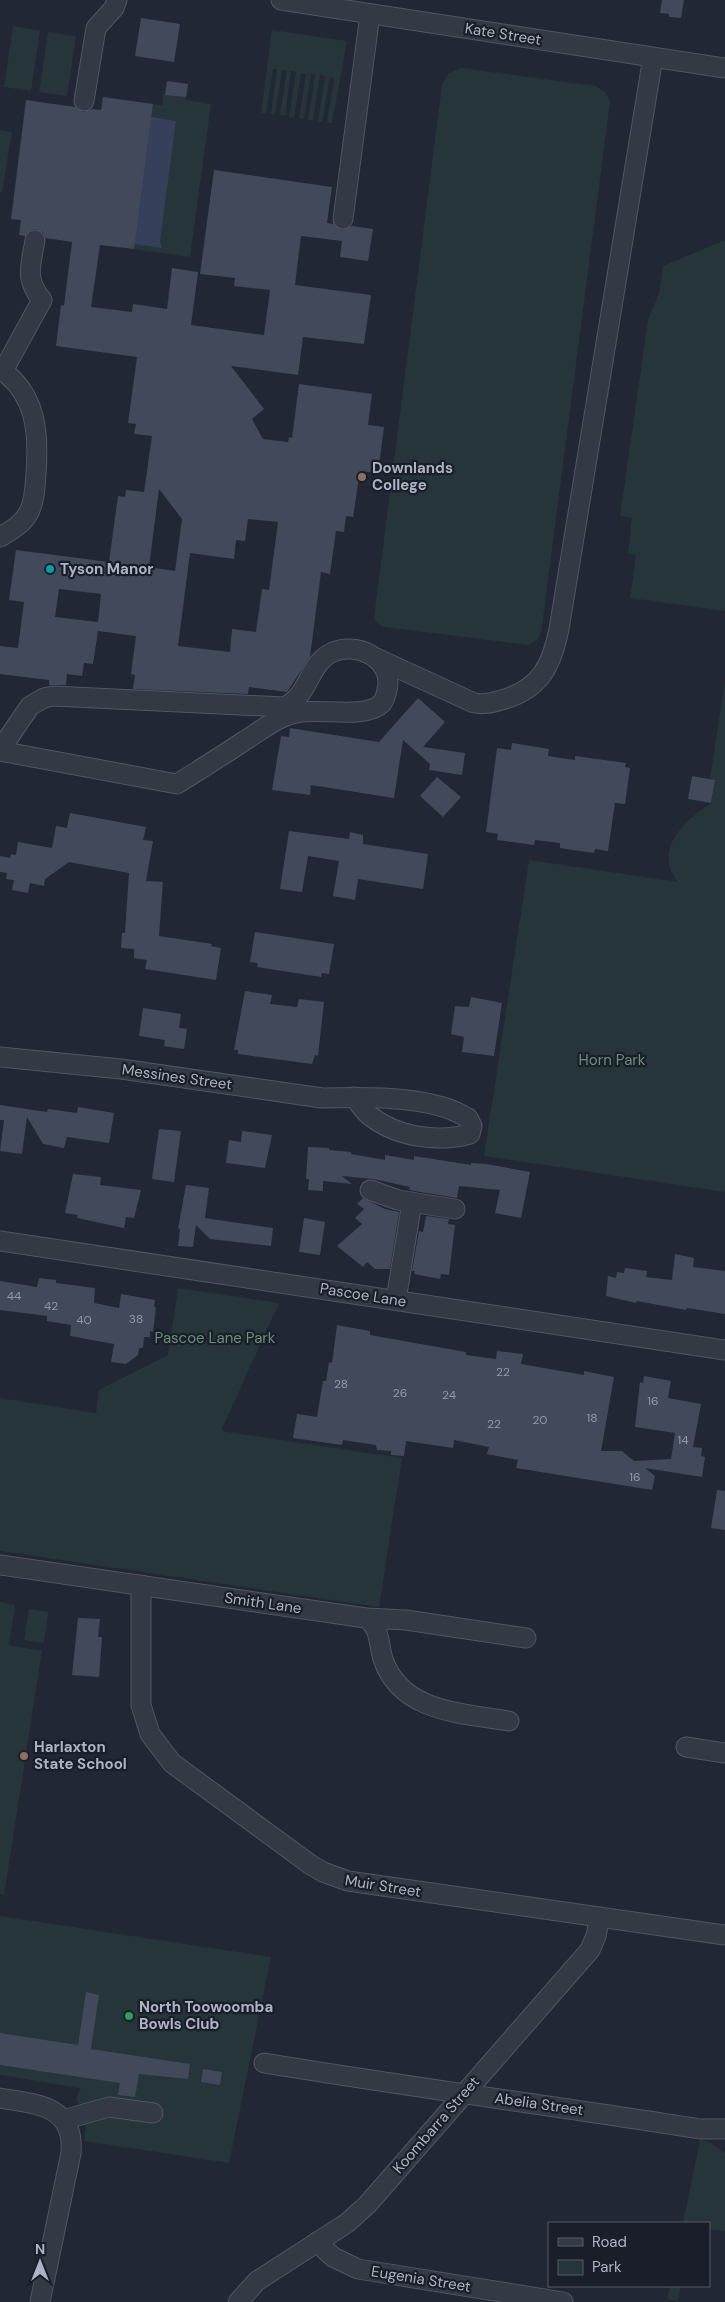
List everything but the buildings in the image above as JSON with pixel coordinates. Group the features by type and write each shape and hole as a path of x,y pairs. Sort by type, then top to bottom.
{"street":[{"path":"84,101 96,28 114,8 117,0"},
{"name":"Kate Street","path":"281,0 725,68"},
{"path":"343,219 370,14"},
{"path":"376,658 386,671 388,679 386,695 382,703 365,711 302,712 282,717 177,784 0,750 26,710 35,702 53,696 284,707 296,700 320,662 333,652 350,649 376,658 474,702 492,703 517,696 540,678 552,656 560,629 653,57"},
{"path":"0,537 20,524 32,505 38,442 35,420 30,405 14,381 2,370 42,300 33,289 30,279 35,240"},
{"path":"386,695 404,685 428,681"},
{"name":"Messines Street","path":"0,1057 121,1069 322,1098 354,1097 419,1102 444,1107 468,1118 472,1126 470,1134 440,1139 405,1134 369,1115 354,1097"},
{"path":"370,1190 398,1200 455,1209"},
{"path":"396,1300 412,1202"},
{"name":"Pascoe Lane","path":"0,1241 725,1350"},
{"name":"Smith Lane","path":"0,1565 366,1618 406,1620 526,1638"},
{"name":"Muir Street","path":"141,1585 141,1704 144,1720 156,1745 182,1771 310,1865 336,1878 348,1881 725,1935"},
{"path":"366,1618 375,1625 378,1632 388,1670 412,1697 440,1710 510,1720"},
{"path":"686,1748 725,1753"},
{"name":"Koombarra Street","path":"238,2302 256,2281 347,2223 367,2206 590,1950 596,1936 600,1917"},
{"name":"Abelia Street","path":"264,2063 434,2091 508,2099 700,2129 725,2128"},
{"path":"0,2098 42,2105 57,2113 71,2136 71,2153 40,2302"},
{"path":"63,2120 109,2107 153,2113"},
{"name":"Eugenia Street","path":"317,2242 333,2257 358,2270 563,2302"}],"green space":[{"path":"13,26 40,31 31,91 4,87"},
{"path":"272,30 347,41 332,123 327,123 334,78 330,77 322,122 318,121 325,76 320,75 313,120 308,120 315,75 311,74 304,119 299,118 306,74 301,73 294,118 289,117 296,72 291,71 285,116 280,115 287,70 282,70 275,115 271,114 277,69 273,69 266,113 261,113"},
{"path":"48,32 76,36 67,96 39,92"},
{"path":"461,68 596,86 605,92 610,102 541,634 538,639 529,645 384,627 377,623 374,618 442,85 448,74"},
{"path":"188,84 186,100 211,104 190,257 134,249 153,104 162,105 163,95"},
{"path":"0,130 12,132 2,192 0,192"},
{"path":"725,240 725,611 630,598 636,555 628,554 632,518 620,516 648,320 659,293 663,266"},
{"name":"Horn Park","path":"725,681 725,1192 484,1156 529,860 678,882 671,872 669,865 671,845 681,828 711,803 715,780 710,779"},
{"name":"Pascoe Lane Park","path":"178,1288 279,1303 221,1431 402,1458 379,1607 0,1551 0,1398 96,1413 99,1390 168,1355"},
{"path":"0,1602 15,1605 9,1645 42,1651 4,1895 0,1894"},
{"path":"29,1609 48,1612 44,1643 24,1640"},
{"name":"North Toowoomba Bowls Club","path":"0,1916 271,1957 229,2163 84,2141 85,2119 80,2104 76,2099 81,2088 0,2075"},
{"path":"700,2140 710,2142 725,2153 725,2231 710,2229 710,2222 683,2222"},
{"path":"670,2287 681,2287 678,2301 667,2299"}],"water":[{"path":"151,117 176,121 160,241 162,248 134,244"}],"place":[{"name":"Downlands College","path":"362,477"},
{"name":"Tyson Manor","path":"50,569"},
{"name":"Harlaxton State School","path":"24,1756"},
{"name":"North Toowoomba Bowls Club","path":"129,2016"}]}
